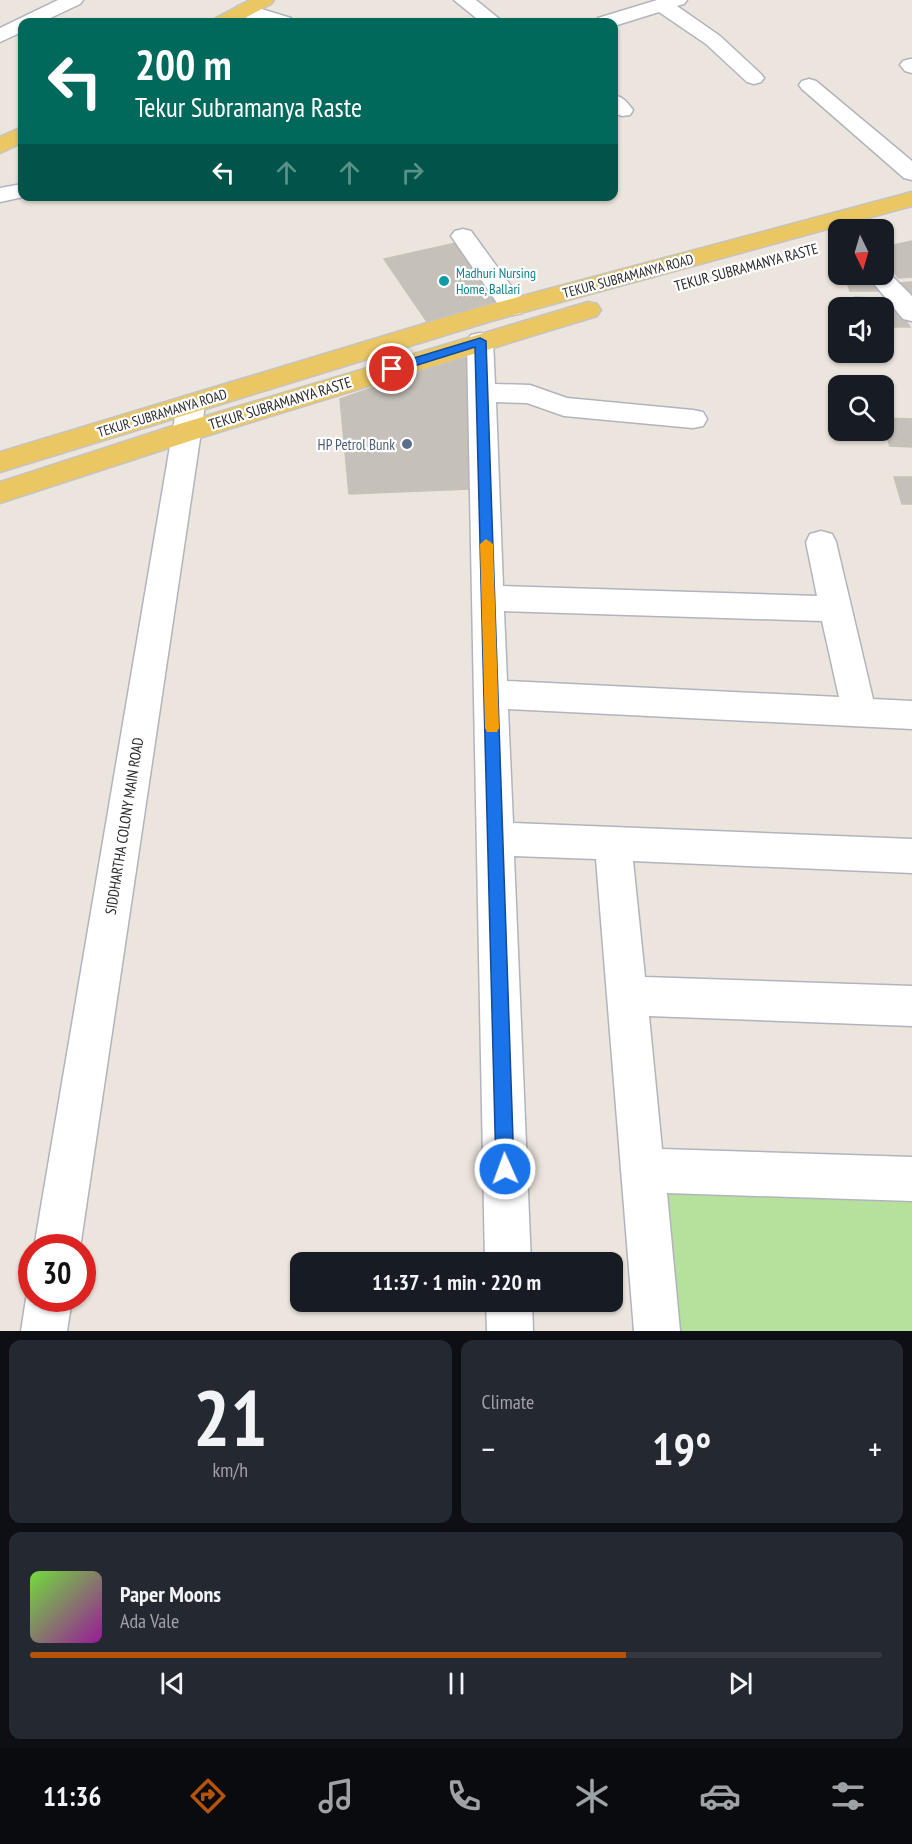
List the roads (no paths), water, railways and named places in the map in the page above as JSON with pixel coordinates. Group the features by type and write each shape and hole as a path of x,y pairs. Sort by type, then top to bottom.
{"main road":[{"path":"230,18 264,0"},
{"path":"0,146 18,136"},
{"name":"TEKUR SUBRAMANYA ROAD","path":"0,462 188,418 513,307 912,199"},
{"path":"894,226 912,221"},
{"name":"TEKUR SUBRAMANYA RASTE","path":"0,493 188,418 480,341 828,244"}],"street":[{"path":"30,0 66,4"},
{"path":"464,0 488,18"},
{"path":"611,15 670,2 754,78"},
{"path":"36,18 66,4"},
{"path":"245,10 271,18"},
{"path":"0,36 18,27"},
{"path":"809,85 912,173"},
{"path":"0,195 18,192"},
{"path":"463,236 513,307"},
{"path":"890,285 912,313"},
{"path":"480,341 508,1252"},
{"path":"482,392 530,394 564,407 693,419"},
{"name":"SIDDHARTHA COLONY MAIN ROAD","path":"59,1234 188,418"},
{"path":"821,542 859,713"},
{"path":"488,598 836,609"},
{"path":"490,694 912,716"},
{"path":"495,839 912,856"},
{"path":"613,843 657,1331"},
{"path":"626,996 912,1006"},
{"path":"642,1170 912,1179"},
{"path":"44,1331 47,1312"},
{"path":"509,1312 510,1331"}],"place":[{"name":"Madhuri Nursing Home, Ballari","path":"444,281"},
{"name":"HP Petrol Bunk","path":"407,444"}]}
